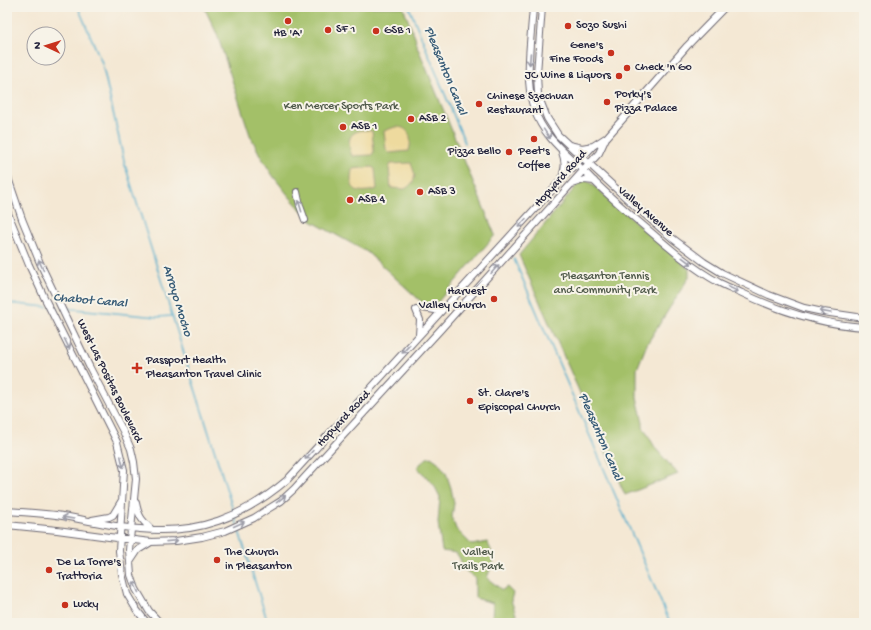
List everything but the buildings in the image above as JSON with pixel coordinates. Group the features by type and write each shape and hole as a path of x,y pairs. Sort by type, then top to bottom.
{"main road":[{"name":"Valley Avenue","path":"534,7 529,81 531,98 540,124 553,142 666,246 717,282 765,304 801,317 821,322 864,327"},
{"name":"Valley Avenue","path":"542,7 537,73 538,95 546,118 558,135 606,180 672,238 722,274 769,295 804,308 864,318"},
{"name":"Hopyard Road","path":"7,511 86,520 131,528 165,530 195,527 222,520 250,507 269,495 287,480 582,157 593,146 607,137 687,46 725,7"},
{"name":"Hopyard Road","path":"7,524 130,540 151,542 176,541 225,531 254,518 281,501 294,489 441,329 584,171 599,154 607,137"},
{"path":"568,144 582,148 593,146"},
{"path":"562,150 565,160 562,179"},
{"path":"599,154 597,162 598,166 604,174 606,180"},
{"name":"West Las Positas Boulevard","path":"7,175 40,263 90,368 131,449 136,479 129,550 131,575 136,589 149,611 160,623"},
{"path":"571,184 584,180 594,181"},
{"path":"297,192 305,220"},
{"path":"7,198 14,196"},
{"name":"West Las Positas Boulevard","path":"7,211 29,265 45,299 117,442 124,470 119,551 122,574 127,594 147,623"},
{"path":"423,308 435,310 443,309"},
{"path":"416,310 420,320 419,336"},
{"path":"135,498 142,521 152,530"},
{"path":"86,520 109,517 113,515 122,499"},
{"path":"130,562 138,550 151,542"}],"green space":[{"name":"Ken Mercer Sports Park","path":"204,7 403,7 416,40 415,41 495,235 436,304 426,306 367,252 311,221 273,176 250,135 217,34"},
{"name":"Pleasanton Tennis and Community Park","path":"584,177 689,269 689,277 647,344 637,369 637,398 643,427 656,449 678,474 625,495 519,255"},
{"name":"Valley Trails Park","path":"431,457 438,462 446,473 454,503 452,517 456,529 472,545 487,542 492,552 493,560 487,578 502,590 507,587 513,593 511,600 519,623 493,623 493,603 475,598 475,578 465,570 456,553 442,551 438,523 440,497 434,485 417,467 427,458"}],"sand":[{"path":"395,127 404,129 409,134 409,151 389,153 386,150 384,131"},
{"path":"365,130 372,131 374,151 372,155 352,156 349,147 350,138 355,133"},
{"path":"411,163 415,175 413,182 405,189 391,188 389,168 391,164"},
{"path":"372,167 375,169 377,189 368,191 356,190 351,179 352,169"}],"waterway":[{"name":"Arroyo Mocho","path":"78,7 102,63 125,165 234,513"},
{"name":"Pleasanton Canal","path":"409,7 465,143"},
{"name":"Pleasanton Canal","path":"514,259 670,623"},
{"name":"Chabot Canal","path":"7,303 47,307"},
{"name":"Chabot Canal","path":"51,307 59,308"},
{"name":"Chabot Canal","path":"65,308 157,317 172,316"},
{"name":"Arroyo Mocho","path":"235,517 237,524"},
{"name":"Arroyo Mocho","path":"238,528 268,623"}],"place":[{"name":"HB 'A'","path":"288,21"},
{"name":"Sozo Sushi","path":"568,26"},
{"name":"SF 1","path":"328,30"},
{"name":"GSB 1","path":"376,31"},
{"name":"Gene's Fine Foods","path":"611,53"},
{"name":"Check 'n Go","path":"627,68"},
{"name":"JC Wine & Liquors","path":"619,76"},
{"name":"Porky's Pizza Palace","path":"607,102"},
{"name":"Chinese Szechuan Restaurant","path":"479,104"},
{"name":"ASB 2","path":"411,119"},
{"name":"ASB 1","path":"343,127"},
{"name":"Peet's Coffee","path":"534,139"},
{"name":"Pizza Bello","path":"509,152"},
{"name":"ASB 3","path":"420,192"},
{"name":"ASB 4","path":"350,200"},
{"name":"Harvest Valley Church","path":"494,299"},
{"name":"Passport Health Pleasanton Travel Clinic","path":"137,368"},
{"name":"St. Clare's Episcopal Church","path":"470,401"},
{"name":"The Church in Pleasanton","path":"217,560"},
{"name":"De La Torre's Trattoria","path":"49,570"},
{"name":"Lucky","path":"65,605"}]}
